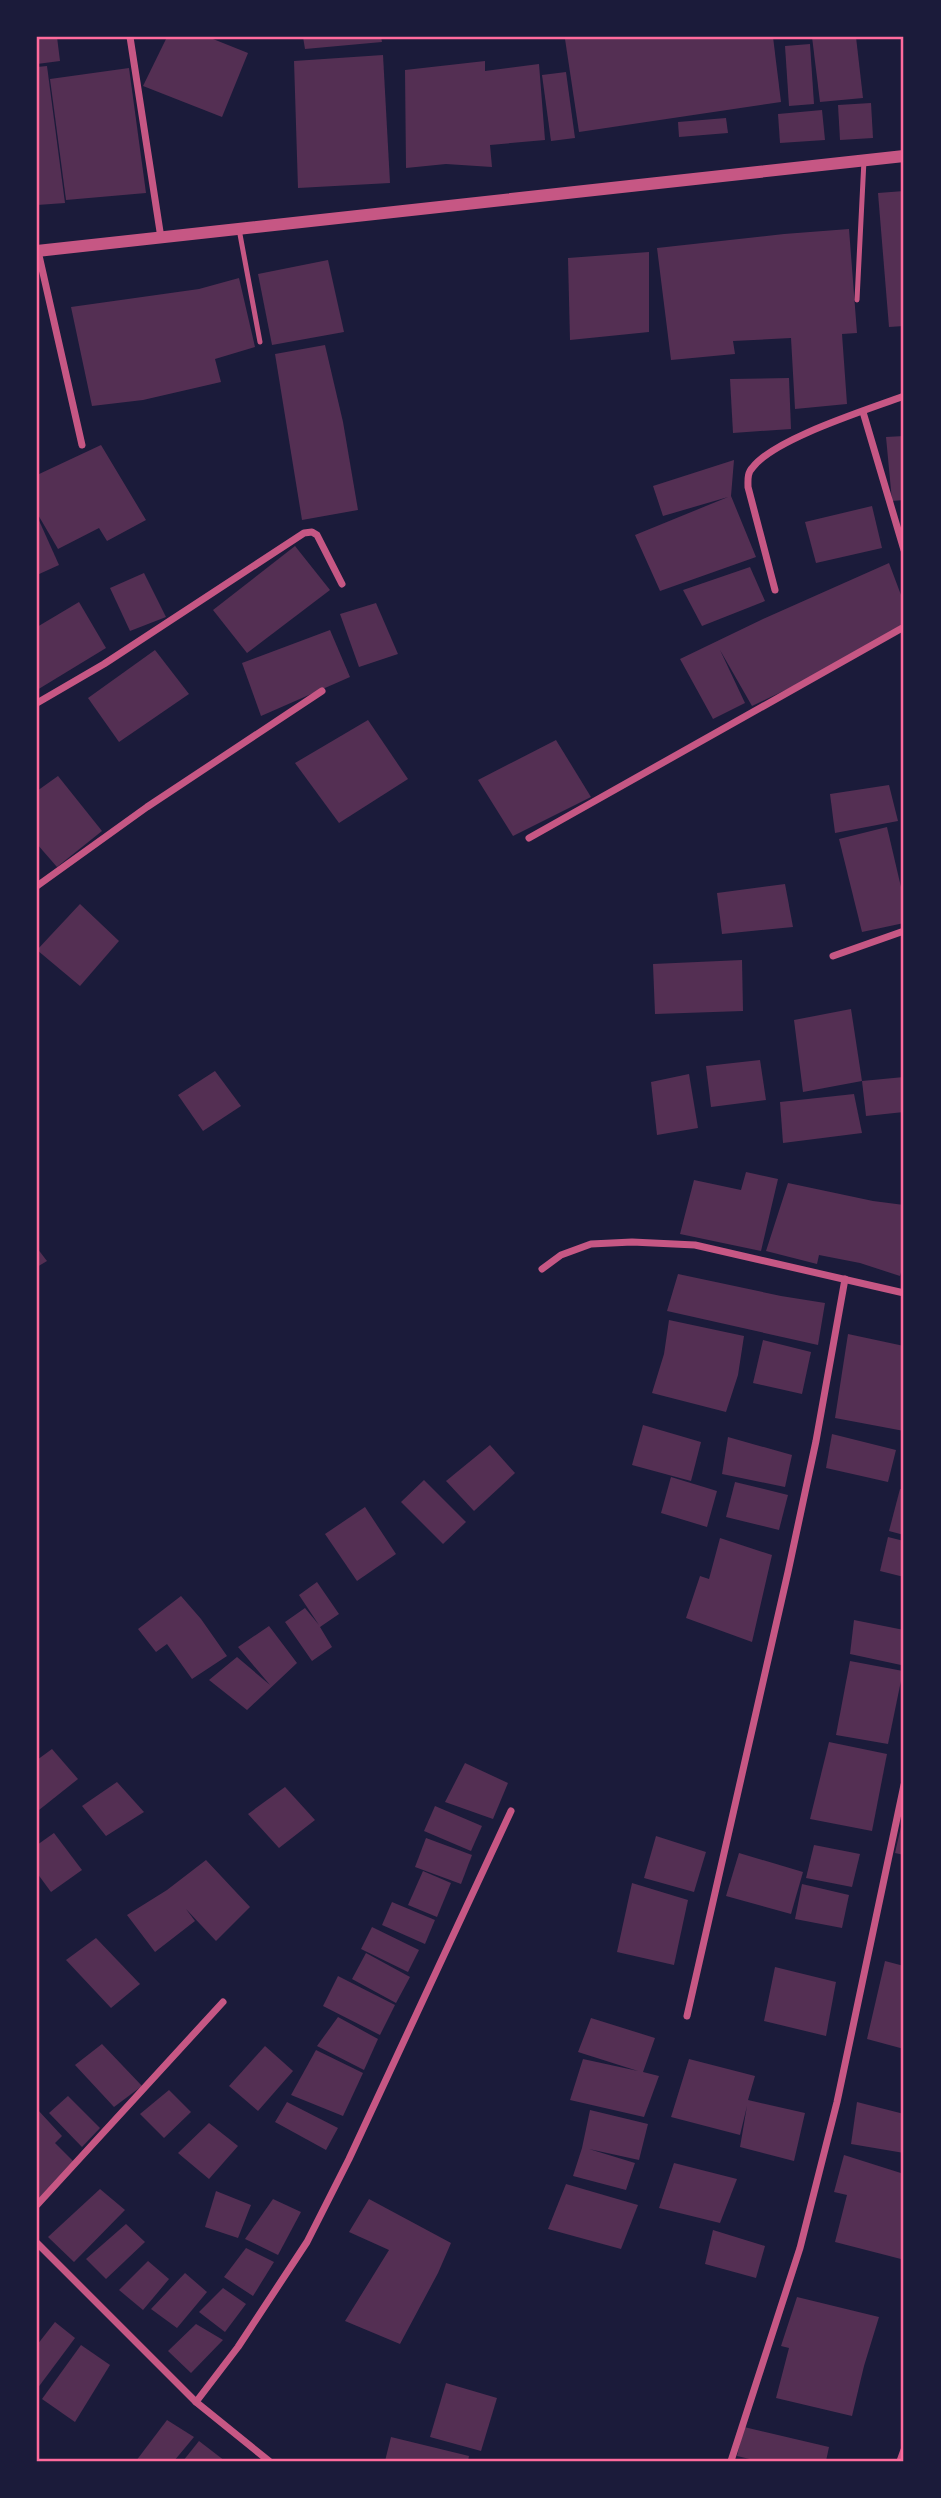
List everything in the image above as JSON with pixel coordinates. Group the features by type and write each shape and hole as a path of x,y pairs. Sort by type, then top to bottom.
{"street":[{"path":"130,37 161,238"},
{"path":"82,445 37,251 904,156"},
{"path":"775,590 748,487 752,467 794,439 904,396"},
{"path":"863,412 904,550"},
{"path":"37,703 104,664 304,533 312,532 317,535 342,584"},
{"path":"529,838 904,628"},
{"path":"37,886 147,807 322,691"},
{"path":"833,956 904,931"},
{"path":"542,1269 561,1255 591,1244 632,1242 695,1245 904,1293"},
{"path":"687,2016 799,1520 845,1279"},
{"path":"731,2461 800,2248 837,2102 904,1785"},
{"path":"196,2402 238,2347 307,2242 349,2159 511,1811"},
{"path":"37,2205 223,2002"},
{"path":"37,2243 196,2402 268,2461"},
{"path":"900,2461 904,2450"}],"lane":[{"path":"857,300 864,160"},
{"path":"239,229 260,342"}],"building":[{"path":"37,37 57,37 60,61 37,64"},
{"path":"167,37 208,37 248,53 222,117 143,86"},
{"path":"303,37 381,37 382,42 305,49"},
{"path":"773,37 781,102 579,132 565,39"},
{"path":"812,37 856,37 863,98 820,102"},
{"path":"810,44 814,104 789,106 785,46"},
{"path":"383,55 390,183 298,188 294,61"},
{"path":"485,61 485,71 539,64 545,140 490,145 492,167 446,164 406,168 405,70"},
{"path":"47,66 65,203 37,205 37,67"},
{"path":"129,68 146,193 66,200 50,79"},
{"path":"566,72 575,138 551,141 542,75"},
{"path":"871,103 873,138 840,140 838,105"},
{"path":"822,110 825,140 780,143 778,114"},
{"path":"726,118 728,133 679,137 678,122"},
{"path":"904,191 904,326 889,327 878,193"},
{"path":"849,229 857,333 842,334 847,404 795,409 791,338 733,341 735,354 671,360 657,248"},
{"path":"649,252 649,332 570,340 568,258"},
{"path":"328,260 344,332 272,345 258,274"},
{"path":"239,278 255,347 215,359 221,382 143,400 92,406 71,307 199,289"},
{"path":"325,345 343,422 358,510 302,520 275,354"},
{"path":"789,378 791,429 733,433 730,379"},
{"path":"904,436 904,500 892,501 886,437"},
{"path":"101,445 146,520 107,541 99,528 58,549 37,513 37,475"},
{"path":"734,460 731,496 756,557 660,591 635,535 728,497 663,516 653,486"},
{"path":"872,506 882,548 816,563 805,522"},
{"path":"37,516 59,565 37,575"},
{"path":"295,546 330,590 247,653 213,610"},
{"path":"889,563 904,603 904,625 800,683 752,706 720,650 745,703 713,719 680,659"},
{"path":"750,567 765,601 702,626 683,590"},
{"path":"144,573 166,617 130,631 110,588"},
{"path":"79,602 106,648 37,690 37,627"},
{"path":"376,603 398,654 359,667 340,614"},
{"path":"330,630 350,677 261,716 242,663"},
{"path":"155,650 189,694 119,742 88,698"},
{"path":"368,720 408,779 339,823 295,763"},
{"path":"556,740 591,797 513,836 478,780"},
{"path":"58,776 102,831 57,867 37,844 37,791"},
{"path":"889,785 898,821 835,833 830,794"},
{"path":"887,827 904,900 904,923 862,932 839,839"},
{"path":"785,884 793,927 722,934 717,893"},
{"path":"80,904 119,941 80,986 37,950"},
{"path":"742,960 743,1011 655,1014 653,964"},
{"path":"851,1009 862,1081 803,1092 794,1020"},
{"path":"760,1060 766,1100 711,1107 706,1066"},
{"path":"215,1071 241,1106 203,1131 178,1095"},
{"path":"689,1074 698,1128 657,1135 651,1082"},
{"path":"904,1077 904,1112 866,1116 862,1081"},
{"path":"854,1094 862,1133 783,1143 780,1102"},
{"path":"746,1172 778,1179 761,1251 680,1234 694,1180 741,1190"},
{"path":"788,1183 904,1205 904,1260 900,1276 860,1263 819,1255 817,1264 766,1251"},
{"path":"37,1248 47,1261 37,1267"},
{"path":"678,1274 825,1303 818,1345 667,1311"},
{"path":"669,1320 744,1336 738,1375 726,1412 652,1393 664,1354"},
{"path":"848,1334 904,1346 904,1431 835,1418"},
{"path":"763,1340 811,1352 802,1394 753,1383"},
{"path":"643,1425 701,1442 691,1481 632,1465"},
{"path":"832,1434 896,1450 888,1482 826,1468"},
{"path":"728,1437 792,1455 785,1487 722,1474"},
{"path":"490,1445 515,1473 474,1511 446,1481"},
{"path":"671,1477 717,1491 707,1527 661,1513"},
{"path":"424,1480 466,1522 443,1544 401,1502"},
{"path":"735,1482 788,1495 779,1530 726,1517"},
{"path":"900,1489 904,1490 904,1535 889,1531"},
{"path":"365,1507 396,1554 357,1581 325,1534"},
{"path":"888,1537 904,1541 904,1577 880,1571"},
{"path":"720,1538 772,1555 752,1642 686,1618 700,1576 709,1579"},
{"path":"317,1582 339,1614 320,1627 332,1647 312,1661 285,1622 305,1608 319,1625 299,1595"},
{"path":"181,1596 227,1656 192,1679 167,1644 156,1652 138,1629"},
{"path":"854,1620 904,1630 901,1665 850,1654"},
{"path":"269,1626 297,1663 247,1710 209,1680 237,1657 270,1685 238,1647"},
{"path":"850,1661 903,1671 888,1744 836,1735"},
{"path":"829,1742 887,1754 872,1831 810,1819"},
{"path":"52,1749 78,1779 39,1810 37,1760"},
{"path":"465,1763 508,1783 493,1819 445,1802"},
{"path":"117,1782 144,1812 106,1836 82,1806"},
{"path":"285,1787 315,1820 279,1848 248,1814"},
{"path":"435,1806 482,1826 471,1851 424,1831"},
{"path":"904,1818 904,1855 895,1853"},
{"path":"54,1833 82,1870 51,1892 37,1873 37,1845"},
{"path":"656,1836 706,1852 694,1892 644,1878"},
{"path":"426,1838 472,1855 461,1884 415,1867"},
{"path":"814,1845 860,1854 852,1887 806,1878"},
{"path":"739,1853 803,1872 791,1914 726,1896"},
{"path":"206,1860 250,1907 216,1941 186,1909 195,1921 155,1952 127,1915 167,1890"},
{"path":"423,1871 451,1883 437,1917 408,1905"},
{"path":"632,1883 688,1900 674,1965 617,1952"},
{"path":"802,1884 849,1895 842,1928 795,1919"},
{"path":"392,1902 435,1920 425,1944 382,1925"},
{"path":"372,1927 419,1950 408,1972 361,1949"},
{"path":"96,1938 140,1984 111,2008 66,1960"},
{"path":"366,1953 410,1977 396,2003 352,1979"},
{"path":"885,1961 904,1966 904,2049 867,2039"},
{"path":"775,1967 836,1982 826,2036 764,2021"},
{"path":"338,1976 395,2005 380,2035 323,2006"},
{"path":"338,2017 378,2039 364,2070 317,2046"},
{"path":"591,2018 655,2038 643,2072 659,2076 644,2117 570,2100 583,2059 638,2071 578,2052"},
{"path":"102,2044 142,2086 114,2107 75,2065"},
{"path":"265,2046 293,2071 258,2111 229,2086"},
{"path":"316,2050 363,2073 343,2116 291,2095"},
{"path":"689,2059 755,2076 748,2100 805,2113 794,2161 740,2147 747,2106 740,2135 671,2117"},
{"path":"169,2090 191,2112 164,2138 140,2114"},
{"path":"68,2096 100,2128 82,2147 49,2113"},
{"path":"287,2102 338,2128 326,2150 275,2122"},
{"path":"857,2102 904,2114 904,2153 851,2144"},
{"path":"37,2109 62,2136 55,2143 75,2163 37,2203"},
{"path":"590,2110 648,2124 639,2160 589,2149 635,2163 626,2190 573,2176"},
{"path":"209,2123 238,2146 209,2179 178,2153"},
{"path":"844,2155 904,2174 904,2240 901,2259 835,2242 847,2195 834,2192"},
{"path":"674,2163 737,2179 720,2223 659,2208"},
{"path":"566,2184 638,2205 621,2249 548,2229"},
{"path":"100,2189 125,2210 74,2262 48,2237"},
{"path":"216,2191 251,2205 238,2238 205,2227"},
{"path":"273,2199 301,2212 278,2255 245,2239"},
{"path":"369,2199 451,2243 400,2344 345,2321 389,2250 349,2232"},
{"path":"126,2224 145,2242 106,2279 86,2259"},
{"path":"713,2230 765,2246 756,2278 705,2264"},
{"path":"246,2248 274,2262 253,2296 224,2277"},
{"path":"148,2261 169,2279 143,2310 119,2290"},
{"path":"185,2273 207,2292 177,2328 151,2309"},
{"path":"223,2288 246,2304 225,2332 199,2312"},
{"path":"797,2297 879,2317 852,2416 776,2398 789,2348 781,2346"},
{"path":"55,2322 75,2338 37,2389 37,2345"},
{"path":"196,2324 223,2340 191,2373 168,2351"},
{"path":"81,2345 110,2365 75,2422 42,2399"},
{"path":"446,2383 497,2398 481,2451 430,2437"},
{"path":"167,2420 194,2437 174,2461 136,2461"},
{"path":"744,2427 829,2447 826,2461 758,2461 737,2456"},
{"path":"391,2437 469,2456 468,2461 385,2461"},
{"path":"199,2441 225,2461 183,2461"}]}
